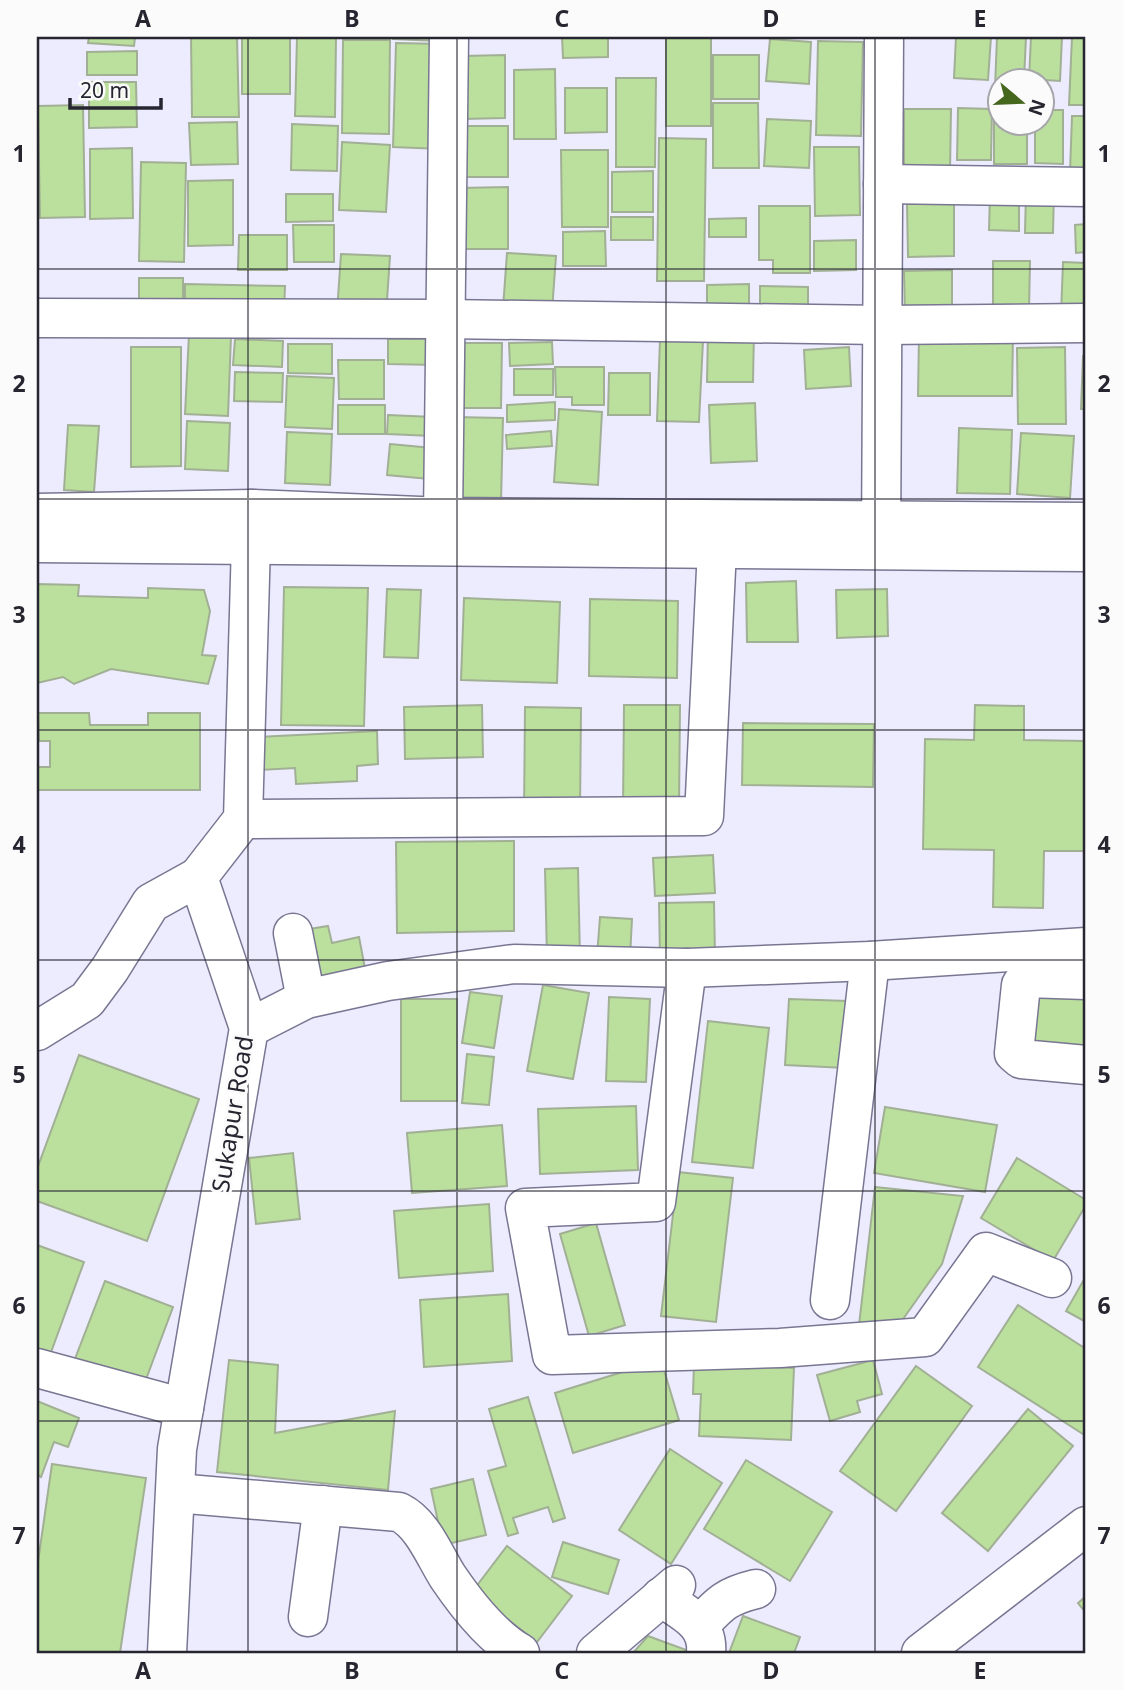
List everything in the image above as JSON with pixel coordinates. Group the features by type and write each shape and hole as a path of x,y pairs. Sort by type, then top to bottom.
{"street":[{"path":"443,517 449,37"},
{"path":"881,535 884,37"},
{"path":"883,184 1086,187"},
{"path":"37,318 445,319 882,325 1086,323"},
{"path":"37,513 252,528 717,549 881,535 1086,523"},
{"path":"37,543 443,517 881,535 1086,552"},
{"path":"37,1031 87,1000 110,969 151,903 198,877 243,819 252,528"},
{"path":"243,819 704,816 717,549"},
{"name":"Sukapur Road","path":"167,1653 177,1449 249,1028 198,877"},
{"path":"293,933 306,999"},
{"path":"249,1028 306,999 388,981 514,964 687,968 870,961 1086,947"},
{"path":"830,1300 870,961"},
{"path":"687,968 656,1202 525,1209 552,1354 779,1348 925,1337 986,1252 1052,1278"},
{"path":"1086,980 1026,978 1021,985 1014,1052 1021,1059 1086,1065"},
{"path":"37,1368 184,1408"},
{"path":"176,1493 399,1512 411,1518 450,1579 499,1640 519,1653"},
{"path":"308,1617 323,1505"},
{"path":"921,1653 1086,1526"},
{"path":"596,1653 669,1591 703,1639 721,1601 735,1594 757,1589"}],"building":[{"path":"89,37 135,37 134,46 88,43"},
{"path":"191,37 237,37 239,117 192,117"},
{"path":"242,37 290,37 290,94 242,94"},
{"path":"297,37 336,37 335,117 295,116"},
{"path":"393,37 440,37 439,41"},
{"path":"562,37 608,37 608,57 563,58"},
{"path":"666,37 711,37 711,126 666,126"},
{"path":"956,37 991,37 986,80 954,78"},
{"path":"997,37 1026,37 1025,66 996,66"},
{"path":"1031,37 1062,37 1060,81 1056,81 1056,66 1030,66"},
{"path":"1072,37 1086,37 1086,105 1069,105"},
{"path":"770,39 811,42 809,84 766,81"},
{"path":"343,40 390,40 389,134 342,133"},
{"path":"818,41 863,42 861,136 816,135"},
{"path":"396,43 443,44 440,149 393,147"},
{"path":"137,51 137,75 87,75 87,52"},
{"path":"505,55 505,118 464,119 463,56"},
{"path":"713,55 759,55 759,99 713,99"},
{"path":"555,69 556,139 514,139 514,70"},
{"path":"616,78 656,78 655,167 616,167"},
{"path":"89,82 136,82 137,127 89,128"},
{"path":"565,88 607,88 607,132 565,133"},
{"path":"713,103 758,103 759,168 713,168"},
{"path":"83,105 85,217 40,218 38,106"},
{"path":"958,108 986,109 986,136 991,136 991,160 957,160"},
{"path":"904,109 951,109 950,173 904,173"},
{"path":"1056,110 1063,110 1063,164 1035,163 1035,136 1056,136"},
{"path":"1072,116 1086,116 1086,172 1070,172"},
{"path":"767,119 811,121 809,168 764,166"},
{"path":"237,122 238,164 191,165 189,123"},
{"path":"292,124 338,126 337,171 291,170"},
{"path":"457,126 508,126 508,177 457,177"},
{"path":"994,136 1027,136 1027,164 994,164"},
{"path":"659,138 706,139 704,281 657,281"},
{"path":"342,142 390,145 386,212 339,210"},
{"path":"814,147 859,147 860,215 815,216"},
{"path":"132,148 133,218 90,219 90,149"},
{"path":"561,150 608,150 608,227 562,227"},
{"path":"141,162 186,163 184,262 139,261"},
{"path":"653,171 653,212 612,212 612,172"},
{"path":"233,180 233,245 188,246 188,181"},
{"path":"508,187 508,249 460,249 459,188"},
{"path":"1026,191 1054,191 1053,233 1025,233"},
{"path":"286,194 333,194 333,221 286,222"},
{"path":"990,194 1019,194 1019,231 989,230"},
{"path":"907,204 954,204 954,256 908,257"},
{"path":"759,206 810,206 810,273 773,273 773,260 759,260"},
{"path":"611,217 653,217 653,240 611,240"},
{"path":"746,218 746,237 709,237 709,219"},
{"path":"1086,224 1086,252 1076,253 1075,225"},
{"path":"293,225 334,225 334,262 294,262"},
{"path":"605,231 606,266 563,266 563,232"},
{"path":"239,235 287,235 287,270 238,270"},
{"path":"856,240 856,270 814,271 814,241"},
{"path":"507,253 556,256 552,311 503,308"},
{"path":"341,254 390,256 386,315 337,312"},
{"path":"993,261 1030,261 1029,311 993,312"},
{"path":"1063,262 1086,263 1086,316 1061,315"},
{"path":"952,270 952,317 905,318 904,271"},
{"path":"139,278 183,278 183,306 139,305"},
{"path":"185,284 285,286 284,313 185,311"},
{"path":"749,284 749,316 707,317 707,285"},
{"path":"760,286 808,287 808,313 760,313"},
{"path":"708,329 754,330 753,382 707,382"},
{"path":"189,334 231,336 228,416 185,414"},
{"path":"919,335 1013,335 1012,396 918,396"},
{"path":"235,339 283,341 282,367 233,365"},
{"path":"388,339 436,339 436,365 388,364"},
{"path":"660,340 703,341 699,422 657,421"},
{"path":"552,342 553,364 510,366 509,343"},
{"path":"457,343 502,343 501,408 456,408"},
{"path":"288,344 332,344 332,374 288,373"},
{"path":"131,347 181,347 181,466 131,467"},
{"path":"849,347 851,386 806,389 804,350"},
{"path":"1065,347 1066,424 1018,424 1017,348"},
{"path":"1083,356 1086,356 1086,409 1081,409"},
{"path":"338,360 384,360 384,399 339,399"},
{"path":"555,367 604,367 604,405 572,405 572,397 556,397"},
{"path":"514,369 553,369 553,395 514,395"},
{"path":"235,372 283,373 282,402 234,401"},
{"path":"609,373 650,373 650,415 608,415"},
{"path":"287,376 334,378 332,429 285,427"},
{"path":"555,402 555,420 507,422 507,405"},
{"path":"755,403 757,461 711,463 709,405"},
{"path":"338,405 385,405 385,434 338,434"},
{"path":"559,409 602,412 598,485 554,482"},
{"path":"388,415 433,417 432,436 387,434"},
{"path":"455,417 503,418 501,503 453,503"},
{"path":"187,421 230,423 228,471 185,469"},
{"path":"68,425 99,426 94,492 64,490"},
{"path":"959,428 1012,430 1010,494 957,493"},
{"path":"551,431 552,446 507,449 506,435"},
{"path":"287,432 332,434 330,485 285,483"},
{"path":"1021,433 1074,436 1070,498 1017,494"},
{"path":"390,444 432,448 429,479 387,475"},
{"path":"796,581 798,642 747,642 746,583"},
{"path":"37,584 79,585 78,596 148,598 148,588 204,590 210,611 202,655 216,656 208,684 111,669 74,684 63,677 37,683"},
{"path":"284,587 368,588 364,726 281,725"},
{"path":"387,589 421,590 418,658 384,657"},
{"path":"887,589 888,636 837,638 836,590"},
{"path":"464,598 560,602 557,683 461,680"},
{"path":"590,599 678,601 677,678 589,676"},
{"path":"482,705 483,757 405,759 404,707"},
{"path":"624,705 680,705 679,809 623,809"},
{"path":"975,705 1024,706 1024,740 1086,741 1086,851 1044,851 1043,908 993,907 994,850 923,849 925,739 974,740"},
{"path":"525,707 581,708 580,812 524,813"},
{"path":"38,713 89,713 90,725 148,725 148,713 200,713 200,790 38,790 38,767 50,767 50,741 39,741"},
{"path":"743,723 874,724 873,787 742,785"},
{"path":"377,731 378,764 357,766 357,781 296,784 295,768 260,770 258,737"},
{"path":"514,841 514,931 397,933 396,842"},
{"path":"713,855 715,893 655,896 653,858"},
{"path":"578,868 580,958 547,959 545,869"},
{"path":"714,902 715,956 660,957 659,903"},
{"path":"600,917 632,919 630,958 597,956"},
{"path":"328,926 332,943 359,937 367,979 308,990 297,931"},
{"path":"1036,983 1086,984 1086,1059 1033,1056"},
{"path":"543,985 589,993 573,1079 527,1071"},
{"path":"470,992 502,996 494,1048 462,1043"},
{"path":"609,997 650,999 646,1082 606,1081"},
{"path":"401,999 457,999 457,1101 401,1101"},
{"path":"789,999 848,1001 845,1068 785,1065"},
{"path":"708,1021 769,1028 753,1168 692,1162"},
{"path":"467,1054 494,1057 489,1105 462,1103"},
{"path":"79,1055 199,1099 147,1241 37,1201 37,1169"},
{"path":"636,1106 638,1170 540,1174 538,1109"},
{"path":"885,1107 997,1125 985,1192 874,1173"},
{"path":"502,1125 507,1186 412,1193 407,1133"},
{"path":"293,1153 300,1219 256,1224 249,1158"},
{"path":"1017,1158 1086,1200 1086,1205 1053,1261 981,1218"},
{"path":"678,1172 733,1178 716,1322 661,1316"},
{"path":"875,1187 963,1196 942,1264 896,1329 859,1325"},
{"path":"489,1204 493,1271 399,1278 394,1211"},
{"path":"596,1223 625,1325 589,1336 560,1234"},
{"path":"37,1245 84,1262 50,1355 37,1350"},
{"path":"1086,1276 1086,1322 1066,1311"},
{"path":"105,1281 173,1307 142,1390 73,1364"},
{"path":"508,1294 512,1361 424,1367 420,1300"},
{"path":"1018,1305 1086,1349 1086,1436 978,1367"},
{"path":"229,1360 278,1365 275,1433 395,1411 388,1490 217,1472"},
{"path":"661,1360 679,1420 573,1453 555,1393"},
{"path":"873,1360 882,1394 857,1401 860,1412 830,1421 817,1375"},
{"path":"694,1363 794,1368 791,1440 699,1436 701,1394 693,1394"},
{"path":"916,1366 972,1406 896,1511 840,1471"},
{"path":"528,1397 565,1518 553,1522 548,1507 513,1518 518,1533 508,1536 488,1471 506,1466 489,1409"},
{"path":"37,1401 79,1418 68,1447 54,1442 41,1477 37,1475"},
{"path":"1028,1409 1073,1446 988,1551 942,1513"},
{"path":"670,1449 722,1483 671,1564 619,1530"},
{"path":"746,1460 832,1512 790,1581 704,1529"},
{"path":"52,1464 146,1478 120,1653 37,1653 37,1569"},
{"path":"473,1479 486,1535 443,1545 431,1489"},
{"path":"563,1542 619,1560 608,1594 552,1577"},
{"path":"507,1546 572,1596 537,1642 472,1592"},
{"path":"1086,1596 1086,1613 1078,1603"},
{"path":"743,1616 800,1637 794,1653 729,1653"},
{"path":"648,1636 689,1651 633,1653"}]}
